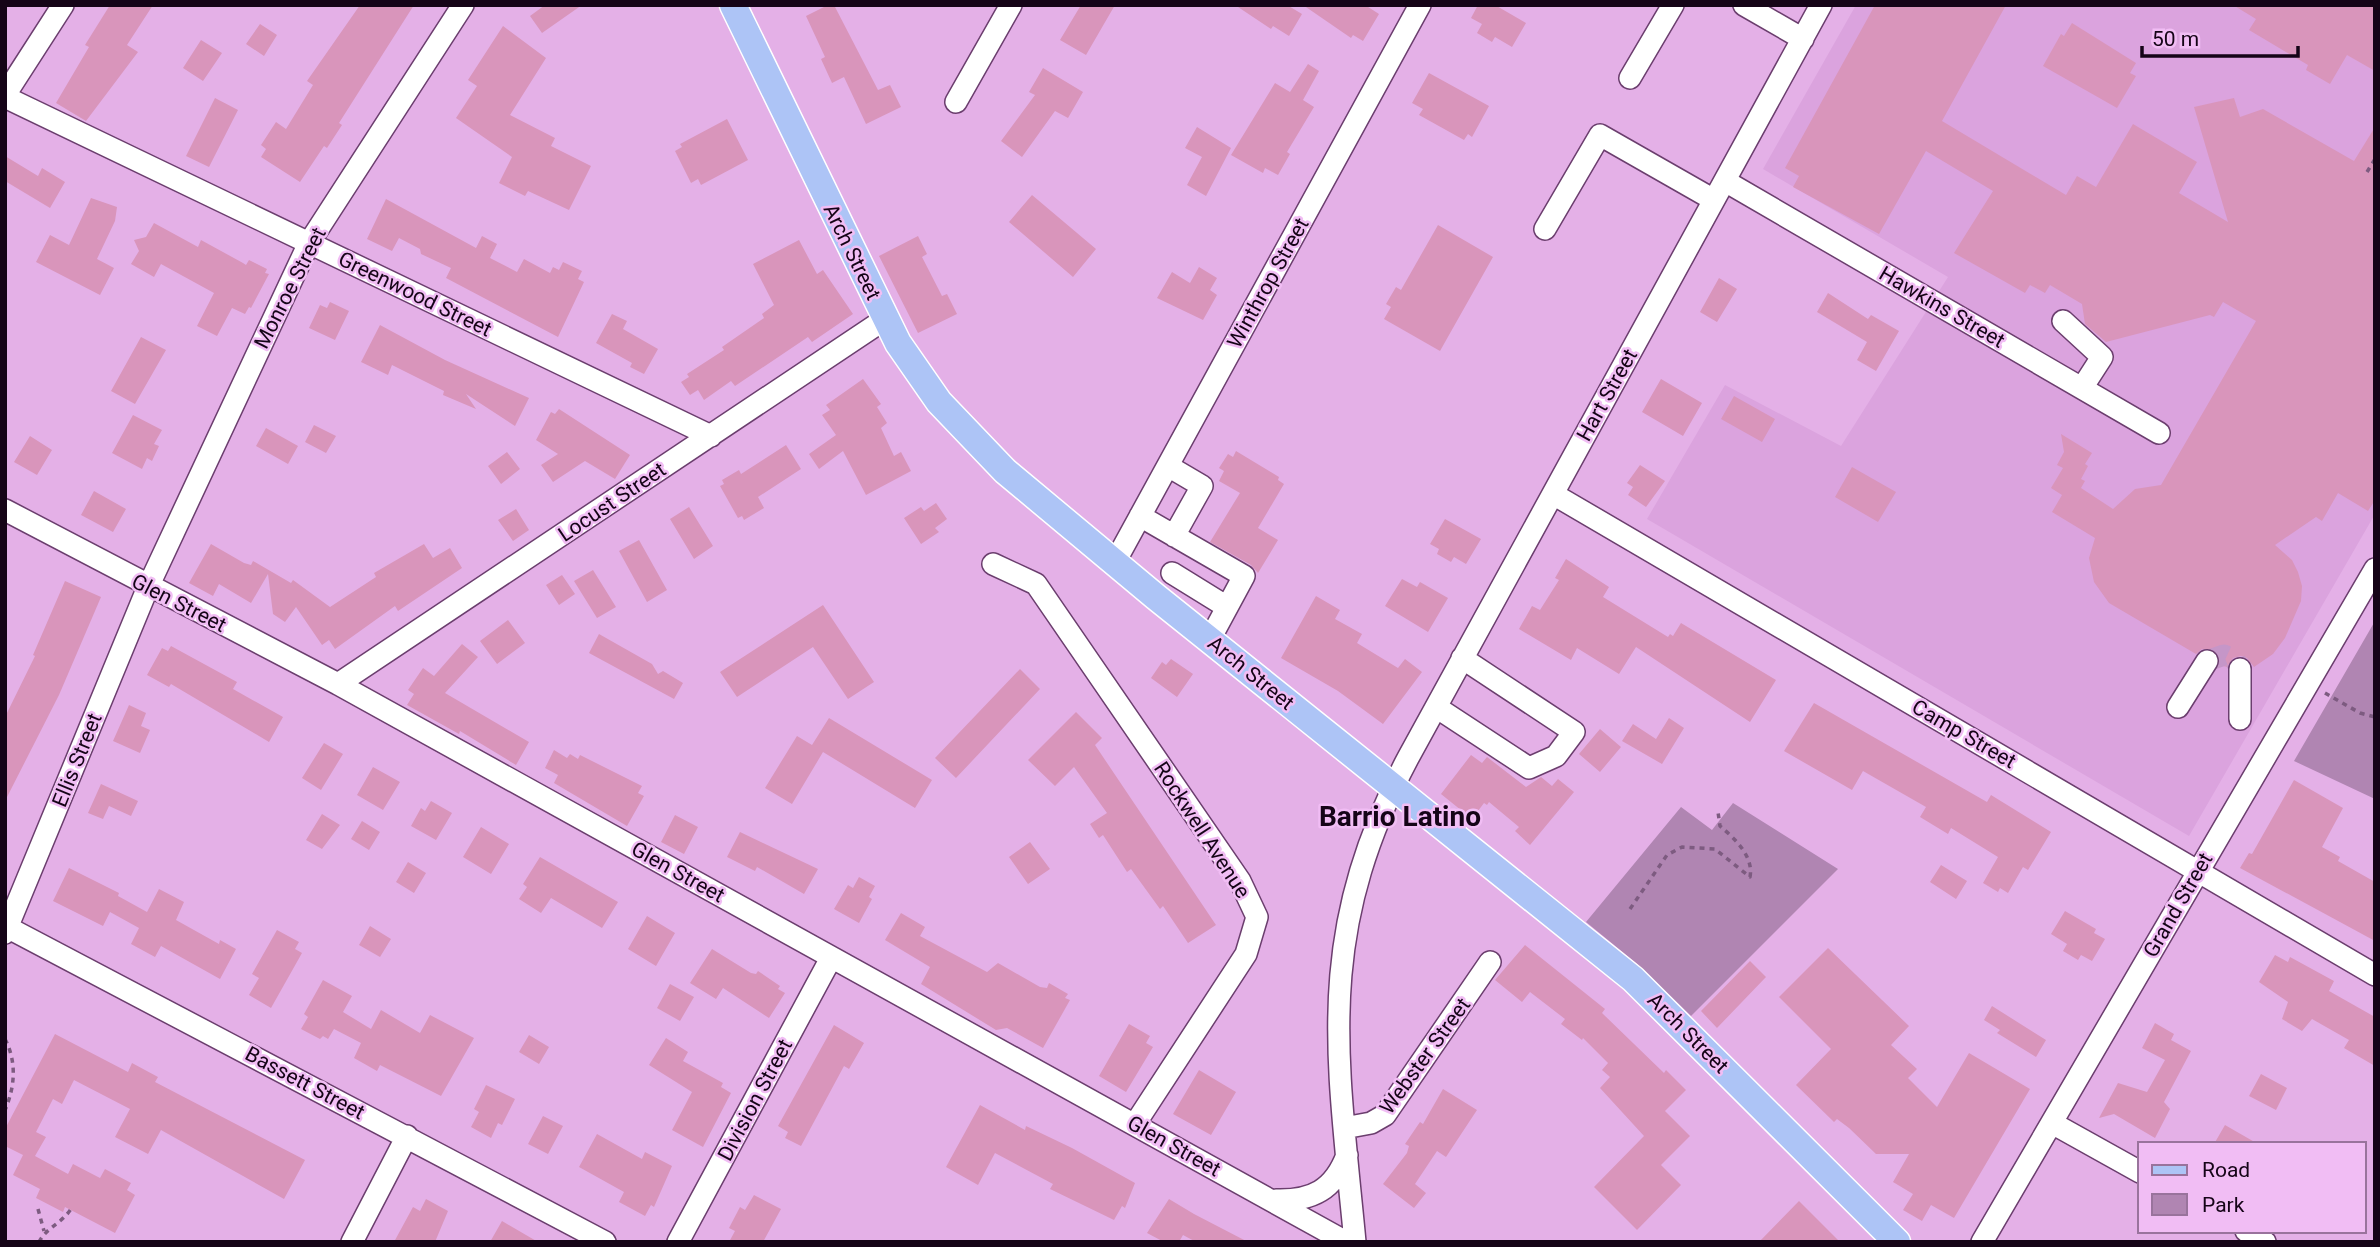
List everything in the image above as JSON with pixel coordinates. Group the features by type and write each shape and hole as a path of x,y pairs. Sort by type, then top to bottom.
{"main road":[{"name":"Arch Street","path":"733,5 885,319 921,379 966,434 1016,480 1156,597 1394,785 1649,994 1897,1242"}],"street":[{"path":"5,96 63,5"},
{"name":"Monroe Street","path":"148,587 309,243 463,5"},
{"path":"956,102 1011,5"},
{"name":"Winthrop Street","path":"1115,562 1420,5"},
{"path":"1630,78 1673,5"},
{"path":"1744,5 1803,39"},
{"name":"Hart Street","path":"1394,785 1821,5"},
{"name":"Greenwood Street","path":"5,96 711,436"},
{"path":"1545,229 1600,135 1714,200"},
{"name":"Hawkins Street","path":"1725,181 2159,433"},
{"name":"Locust Street","path":"338,684 885,319"},
{"path":"2063,321 2102,357 2082,388"},
{"path":"1156,597 1172,573 1202,486 1168,466"},
{"name":"Camp Street","path":"1553,494 2375,975"},
{"name":"Glen Street","path":"5,510 338,684 831,958 1275,1200 1346,1242"},
{"path":"1140,516 1244,576 1210,639"},
{"name":"Rockwell Avenue","path":"993,564 1036,584 1240,881 1257,917 1246,954 1135,1124"},
{"name":"Grand Street","path":"1982,1242 2375,569"},
{"path":"1172,573 1227,607"},
{"name":"Ellis Street","path":"6,928 148,587"},
{"path":"1436,707 1529,768 1556,756 1574,732 1462,659"},
{"path":"2178,707 2207,661"},
{"path":"2240,669 2240,719"},
{"path":"1355,1242 1337,1034 1340,958 1362,859 1394,785"},
{"name":"Bassett Street","path":"6,928 605,1242"},
{"name":"Division Street","path":"678,1242 831,958"},
{"name":"Webster Street","path":"1344,1128 1371,1123 1385,1115 1490,962"},
{"path":"2052,1123 2138,1171"},
{"path":"352,1242 407,1136"},
{"path":"1275,1200 1300,1200 1321,1193 1338,1174 1347,1155"},
{"path":"2249,1233 2265,1242"}],"path":[{"path":"2367,172 2375,159"},
{"path":"2346,705 2375,717"},
{"path":"1630,909 1662,862 1682,847 1715,849 1750,877 1751,869 1744,853 1720,826 1718,812"},
{"path":"5,1039 11,1051 14,1073 5,1110"},
{"path":"38,1209 44,1231"},
{"path":"39,1242 44,1231 62,1222 71,1209"}],"shaded area":[{"path":"1856,5 2375,5 2375,514 2189,836 1647,519 1725,385 1841,446 1948,277 1763,169"}],"green space":[{"path":"2375,621 2375,799 2294,761"},
{"path":"1733,803 1838,869 1691,1016 1636,963 1586,922 1681,807 1712,830"}],"building":[{"path":"110,5 153,5 127,45 138,52 86,121 56,103 89,47 85,45"},
{"path":"360,5 414,5 339,123 342,125 300,182 261,157 266,149 261,145 276,122 286,129 313,85 307,81"},
{"path":"545,5 582,5 542,33 530,16"},
{"path":"828,5 834,5 878,90 890,85 901,107 866,124 844,77 832,83 821,59 825,57 806,16"},
{"path":"1081,5 1115,5 1086,55 1060,40"},
{"path":"1235,5 1287,5 1302,14 1289,36 1273,26 1271,29"},
{"path":"1303,5 1365,5 1379,14 1363,41 1353,35 1351,38"},
{"path":"1478,5 1495,5 1526,23 1512,47 1495,37 1492,42 1477,33 1482,24 1471,18"},
{"path":"1875,5 2006,5 1942,121 2066,195 2077,176 2096,187 2133,124 2197,162 2179,193 2228,222 2194,107 2234,98 2240,117 2263,109 2354,161 2375,127 2375,500 2368,511 2338,493 2322,521 2316,517 2275,545 2292,560 2298,572 2302,586 2301,601 2285,638 2273,654 2254,667 2247,658 2241,656 2233,658 2227,667 2219,665 2219,656 2213,650 2202,649 2196,654 2109,603 2094,582 2089,558 2095,538 2052,512 2062,495 2051,488 2063,468 2057,465 2064,452 2061,434 2092,453 2085,464 2088,466 2081,479 2085,481 2081,488 2113,509 2135,489 2161,485 2256,321 2223,302 2214,317 2210,315 2106,342 2085,324 2082,304 2050,285 2045,293 2030,285 2025,293 1954,253 1993,191 1926,151 1879,234 1793,187 1799,176 1785,168"},
{"path":"2233,5 2375,5 2375,71 2347,55 2330,84 2306,70 2308,65 2249,30 2256,19"},
{"path":"2072,23 2136,63 2130,73 2136,76 2117,108 2043,66 2061,34 2064,36"},
{"path":"260,24 277,35 264,56 246,44"},
{"path":"503,26 546,58 510,115 555,138 551,146 591,166 569,210 528,191 525,196 499,183 512,157 456,118 477,86 468,80"},
{"path":"201,40 222,53 203,81 183,68"},
{"path":"1308,64 1319,71 1303,100 1314,107 1287,152 1290,154 1278,175 1265,168 1263,173 1231,155 1275,83 1290,92"},
{"path":"1043,68 1083,92 1068,118 1055,111 1022,157 1001,141 1035,95 1029,92"},
{"path":"1429,73 1489,106 1472,137 1468,134 1464,140 1419,115 1423,109 1412,103"},
{"path":"215,98 238,110 209,167 186,156"},
{"path":"727,119 748,160 701,185 698,179 691,183 675,151 682,147 680,144"},
{"path":"1197,127 1231,148 1206,196 1187,185 1202,157 1185,148"},
{"path":"5,156 38,176 42,168 65,182 50,208 5,181"},
{"path":"1032,195 1096,249 1073,277 1009,222"},
{"path":"91,198 117,207 115,221 97,259 114,268 100,295 36,262 50,235 69,245"},
{"path":"386,199 476,248 482,236 497,244 490,258 517,272 524,259 550,273 553,267 559,270 563,262 582,271 578,279 584,282 558,337 446,278 451,268 421,254 420,249 399,238 392,251 367,239"},
{"path":"154,223 198,247 201,240 246,265 249,260 267,269 265,273 269,274 251,308 249,307 245,314 232,308 217,336 197,326 214,293 161,264 154,277 131,264 139,251 134,240 146,237"},
{"path":"1438,225 1493,257 1440,351 1384,319 1391,307 1386,304 1396,287 1401,290"},
{"path":"918,236 927,254 922,257 942,296 947,294 957,314 918,333 879,256"},
{"path":"799,240 817,274 823,270 853,314 812,342 808,337 735,386 731,381 704,400 698,390 690,395 681,382 689,377 687,374 724,350 722,347 764,318 762,314 774,305 753,264"},
{"path":"1199,267 1217,278 1210,290 1217,295 1203,320 1157,298 1172,272 1190,283"},
{"path":"1719,278 1737,289 1717,322 1700,312"},
{"path":"1828,293 1868,319 1871,315 1899,331 1876,371 1857,360 1867,342 1817,312"},
{"path":"330,302 349,311 335,340 309,328 320,305 327,308"},
{"path":"612,314 627,321 623,329 658,349 644,374 630,367 632,363 596,343"},
{"path":"380,325 445,360 529,398 515,426 466,394 476,409 443,395 444,391 392,365 388,375 361,362"},
{"path":"141,337 166,350 135,404 111,391"},
{"path":"863,379 881,404 877,407 887,423 881,428 894,456 901,452 911,471 866,495 843,451 819,469 809,454 836,435 822,415 830,410 826,405"},
{"path":"1661,379 1702,403 1683,436 1642,412"},
{"path":"1734,396 1775,419 1762,442 1721,419"},
{"path":"559,409 630,455 615,479 585,461 553,482 541,465 558,454 536,440 551,412 555,414"},
{"path":"133,415 162,430 154,444 159,446 152,461 147,458 142,469 112,453"},
{"path":"314,425 336,436 326,453 305,442"},
{"path":"266,428 298,446 288,464 256,446"},
{"path":"30,436 52,450 37,475 14,462"},
{"path":"786,445 801,469 758,497 764,508 744,520 742,516 738,518 720,486 724,484 722,480 739,470 741,474"},
{"path":"1236,451 1279,477 1278,480 1284,484 1258,528 1278,540 1258,573 1251,565 1210,542 1240,493 1219,481 1224,471 1219,468 1228,454 1233,457"},
{"path":"507,452 520,469 501,484 488,466"},
{"path":"1640,465 1665,481 1646,507 1628,495 1633,487 1627,483"},
{"path":"1852,467 1896,492 1878,522 1835,497"},
{"path":"94,491 126,509 113,532 81,515"},
{"path":"936,503 947,519 935,528 939,532 921,544 904,518 921,507 924,511"},
{"path":"689,507 713,546 694,559 670,519"},
{"path":"516,509 529,530 513,541 498,520"},
{"path":"1445,519 1481,539 1466,564 1454,557 1451,562 1437,554 1439,549 1430,544"},
{"path":"639,540 667,590 647,602 619,551"},
{"path":"211,544 244,563 251,565 253,561 291,583 293,580 330,607 376,577 374,573 424,544 433,558 450,548 462,568 398,611 395,606 335,649 329,640 322,645 296,607 285,622 273,614 268,574 251,603 219,584 213,596 189,583"},
{"path":"1566,559 1609,587 1603,597 1668,637 1670,634 1673,636 1681,623 1776,680 1750,722 1636,647 1619,674 1577,648 1571,660 1519,629 1532,606 1540,610 1559,580 1555,578"},
{"path":"593,570 616,607 597,618 574,581"},
{"path":"562,575 575,594 559,605 546,585"},
{"path":"1402,579 1417,587 1420,582 1448,598 1428,632 1385,606"},
{"path":"65,581 101,597 59,695 5,801 5,717 35,656 33,655"},
{"path":"1316,596 1340,610 1335,619 1362,634 1357,643 1398,668 1405,659 1422,672 1383,724 1338,691 1281,658"},
{"path":"823,605 874,682 848,699 813,647 737,697 720,672"},
{"path":"508,620 525,643 497,664 480,641"},
{"path":"599,634 652,664 658,674 663,671 683,683 674,699 589,653"},
{"path":"462,644 478,657 445,693 529,742 516,765 460,731 459,734 407,705 414,694 408,690 423,668 434,676"},
{"path":"171,646 237,682 233,689 283,717 269,742 171,684 169,687 147,675 162,648 168,651"},
{"path":"1171,659 1193,674 1177,697 1151,678 1162,662 1166,665"},
{"path":"1020,669 1040,689 956,778 935,758"},
{"path":"1814,703 1987,802 1991,795 2051,832 2028,870 2023,867 2008,893 2000,888 1998,892 1983,883 1998,857 1951,828 1948,834 1920,817 1926,807 1863,771 1852,790 1784,751"},
{"path":"129,705 146,713 141,726 150,730 140,753 113,741"},
{"path":"1076,712 1102,738 1095,745 1216,925 1188,943 1163,906 1160,909 1131,869 1127,872 1103,835 1099,838 1090,824 1107,813 1074,767 1055,786 1028,760"},
{"path":"829,718 932,780 915,808 823,752 792,804 765,788 797,736 812,745"},
{"path":"1669,718 1684,728 1662,764 1622,741 1633,724 1656,739"},
{"path":"1600,729 1621,747 1600,772 1579,754"},
{"path":"324,743 343,754 321,790 302,778"},
{"path":"554,750 567,758 570,754 578,759 580,755 642,786 638,793 644,796 627,826 554,783 558,775 545,768"},
{"path":"1471,755 1482,763 1487,757 1526,787 1541,777 1552,786 1558,779 1574,792 1530,845 1515,831 1519,827 1489,802 1487,805 1484,803 1472,819 1441,794"},
{"path":"373,767 400,782 383,810 357,795"},
{"path":"2294,780 2343,808 2322,847 2340,857 2338,861 2375,882 2375,941 2240,868 2249,853 2252,854"},
{"path":"101,784 138,801 131,816 109,806 103,819 88,813"},
{"path":"431,801 452,813 436,840 411,826 421,808 425,811"},
{"path":"322,814 340,825 322,849 306,840"},
{"path":"675,815 698,827 684,854 661,842"},
{"path":"362,821 380,832 369,850 351,839"},
{"path":"481,827 509,844 491,874 463,857"},
{"path":"740,832 818,869 804,894 757,867 755,871 727,857"},
{"path":"1030,842 1050,869 1028,884 1009,857"},
{"path":"540,857 618,902 602,928 551,898 541,913 519,899 527,887 523,884"},
{"path":"408,862 426,873 414,893 396,882"},
{"path":"1941,865 1967,881 1956,899 1930,882"},
{"path":"69,868 119,893 118,896 147,912 159,889 184,902 176,920 219,944 220,940 236,949 220,979 161,946 155,957 131,944 139,928 110,912 103,926 53,901"},
{"path":"859,877 875,886 869,897 872,899 859,923 834,909 848,885 853,888"},
{"path":"2065,911 2096,929 2094,933 2105,939 2092,961 2081,955 2078,960 2063,951 2067,944 2051,934"},
{"path":"901,913 925,927 920,936 987,972 998,963 1040,987 1047,988 1049,983 1068,994 1065,998 1070,1000 1043,1048 1007,1028 996,1030 921,984 930,967 885,940"},
{"path":"647,916 675,933 656,966 628,949"},
{"path":"370,926 391,939 380,957 359,945"},
{"path":"277,930 299,942 295,949 302,953 271,1008 249,995 259,978 252,974"},
{"path":"1525,945 1605,1009 1602,1013 1664,1073 1666,1070 1686,1090 1665,1111 1690,1136 1661,1165 1681,1185 1637,1230 1594,1187 1644,1136 1600,1088 1610,1077 1602,1070 1608,1063 1583,1038 1582,1040 1561,1024 1565,1019 1530,992 1522,1002 1495,980"},
{"path":"1828,948 1909,1026 1891,1045 1917,1069 1908,1078 1937,1107 1969,1053 2030,1089 1954,1218 1931,1205 1922,1221 1903,1210 1913,1194 1893,1182 1909,1154 1876,1154 1849,1128 1837,1119 1834,1122 1796,1085 1831,1049 1779,997"},
{"path":"712,949 751,973 756,974 758,971 780,986 778,989 785,993 769,1018 723,988 716,999 690,983"},
{"path":"2275,955 2288,962 2290,957 2334,981 2329,991 2375,1017 2375,1066 2344,1048 2349,1040 2312,1019 2302,1031 2282,1019 2288,1002 2259,982"},
{"path":"1750,961 1766,977 1717,1028 1701,1011"},
{"path":"323,980 352,996 343,1012 371,1029 381,1010 420,1033 430,1015 474,1038 441,1096 380,1065 377,1071 354,1058 361,1043 334,1029 328,1039 323,1036 320,1039 301,1029 308,1017 304,1014"},
{"path":"670,984 694,997 680,1021 657,1008"},
{"path":"1992,1006 2046,1040 2036,1057 1997,1033 2000,1030 1984,1020"},
{"path":"2155,1023 2174,1034 2171,1040 2191,1051 2164,1102 2170,1109 2155,1138 2114,1114 2099,1118 2118,1083 2147,1092 2165,1060 2142,1048"},
{"path":"1129,1024 1150,1036 1146,1043 1153,1047 1126,1092 1099,1076"},
{"path":"834,1025 864,1043 849,1069 844,1066 801,1146 785,1138 788,1132 778,1126"},
{"path":"55,1034 128,1072 132,1063 158,1077 155,1082 305,1160 284,1199 161,1130 148,1154 115,1137 130,1109 74,1080 62,1104 53,1099 36,1132 46,1137 35,1156 68,1174 73,1164 100,1178 105,1169 131,1183 127,1190 135,1195 115,1233 65,1207 63,1212 36,1198 40,1189 13,1175 23,1155 5,1146 5,1129"},
{"path":"529,1035 549,1047 539,1064 519,1052"},
{"path":"666,1038 688,1052 683,1061 723,1083 721,1087 731,1093 703,1147 672,1130 692,1092 649,1065"},
{"path":"1199,1070 1236,1092 1211,1135 1173,1114"},
{"path":"2261,1074 2287,1088 2276,1110 2249,1096"},
{"path":"486,1085 515,1099 502,1125 498,1123 491,1138 471,1127 479,1112 474,1109"},
{"path":"1443,1089 1477,1110 1446,1157 1437,1151 1415,1184 1426,1193 1414,1208 1383,1184 1407,1153 1409,1146 1405,1144 1420,1122 1423,1124"},
{"path":"980,1105 1025,1130 1026,1126 1072,1148 1135,1183 1125,1208 1122,1206 1114,1220 1050,1189 1053,1184 995,1153 978,1185 946,1167"},
{"path":"543,1116 563,1126 548,1154 528,1144"},
{"path":"2225,1125 2255,1142 2215,1142"},
{"path":"597,1134 642,1159 645,1152 672,1166 654,1207 651,1205 645,1216 619,1202 624,1192 579,1167"},
{"path":"754,1195 781,1209 763,1242 729,1242 735,1231 729,1228 740,1207 745,1210"},
{"path":"426,1199 448,1211 435,1242 394,1242 413,1207 420,1211"},
{"path":"1169,1199 1248,1242 1196,1242 1183,1235 1179,1242 1164,1242 1147,1233"},
{"path":"1799,1201 1840,1242 1759,1242"},
{"path":"502,1221 538,1242 490,1242"}],"tunnel":[{"path":"2207,661 2224,655 2235,660 2240,669"}],"district":[{"name":"Barrio Latino","path":"1400,816"}]}
